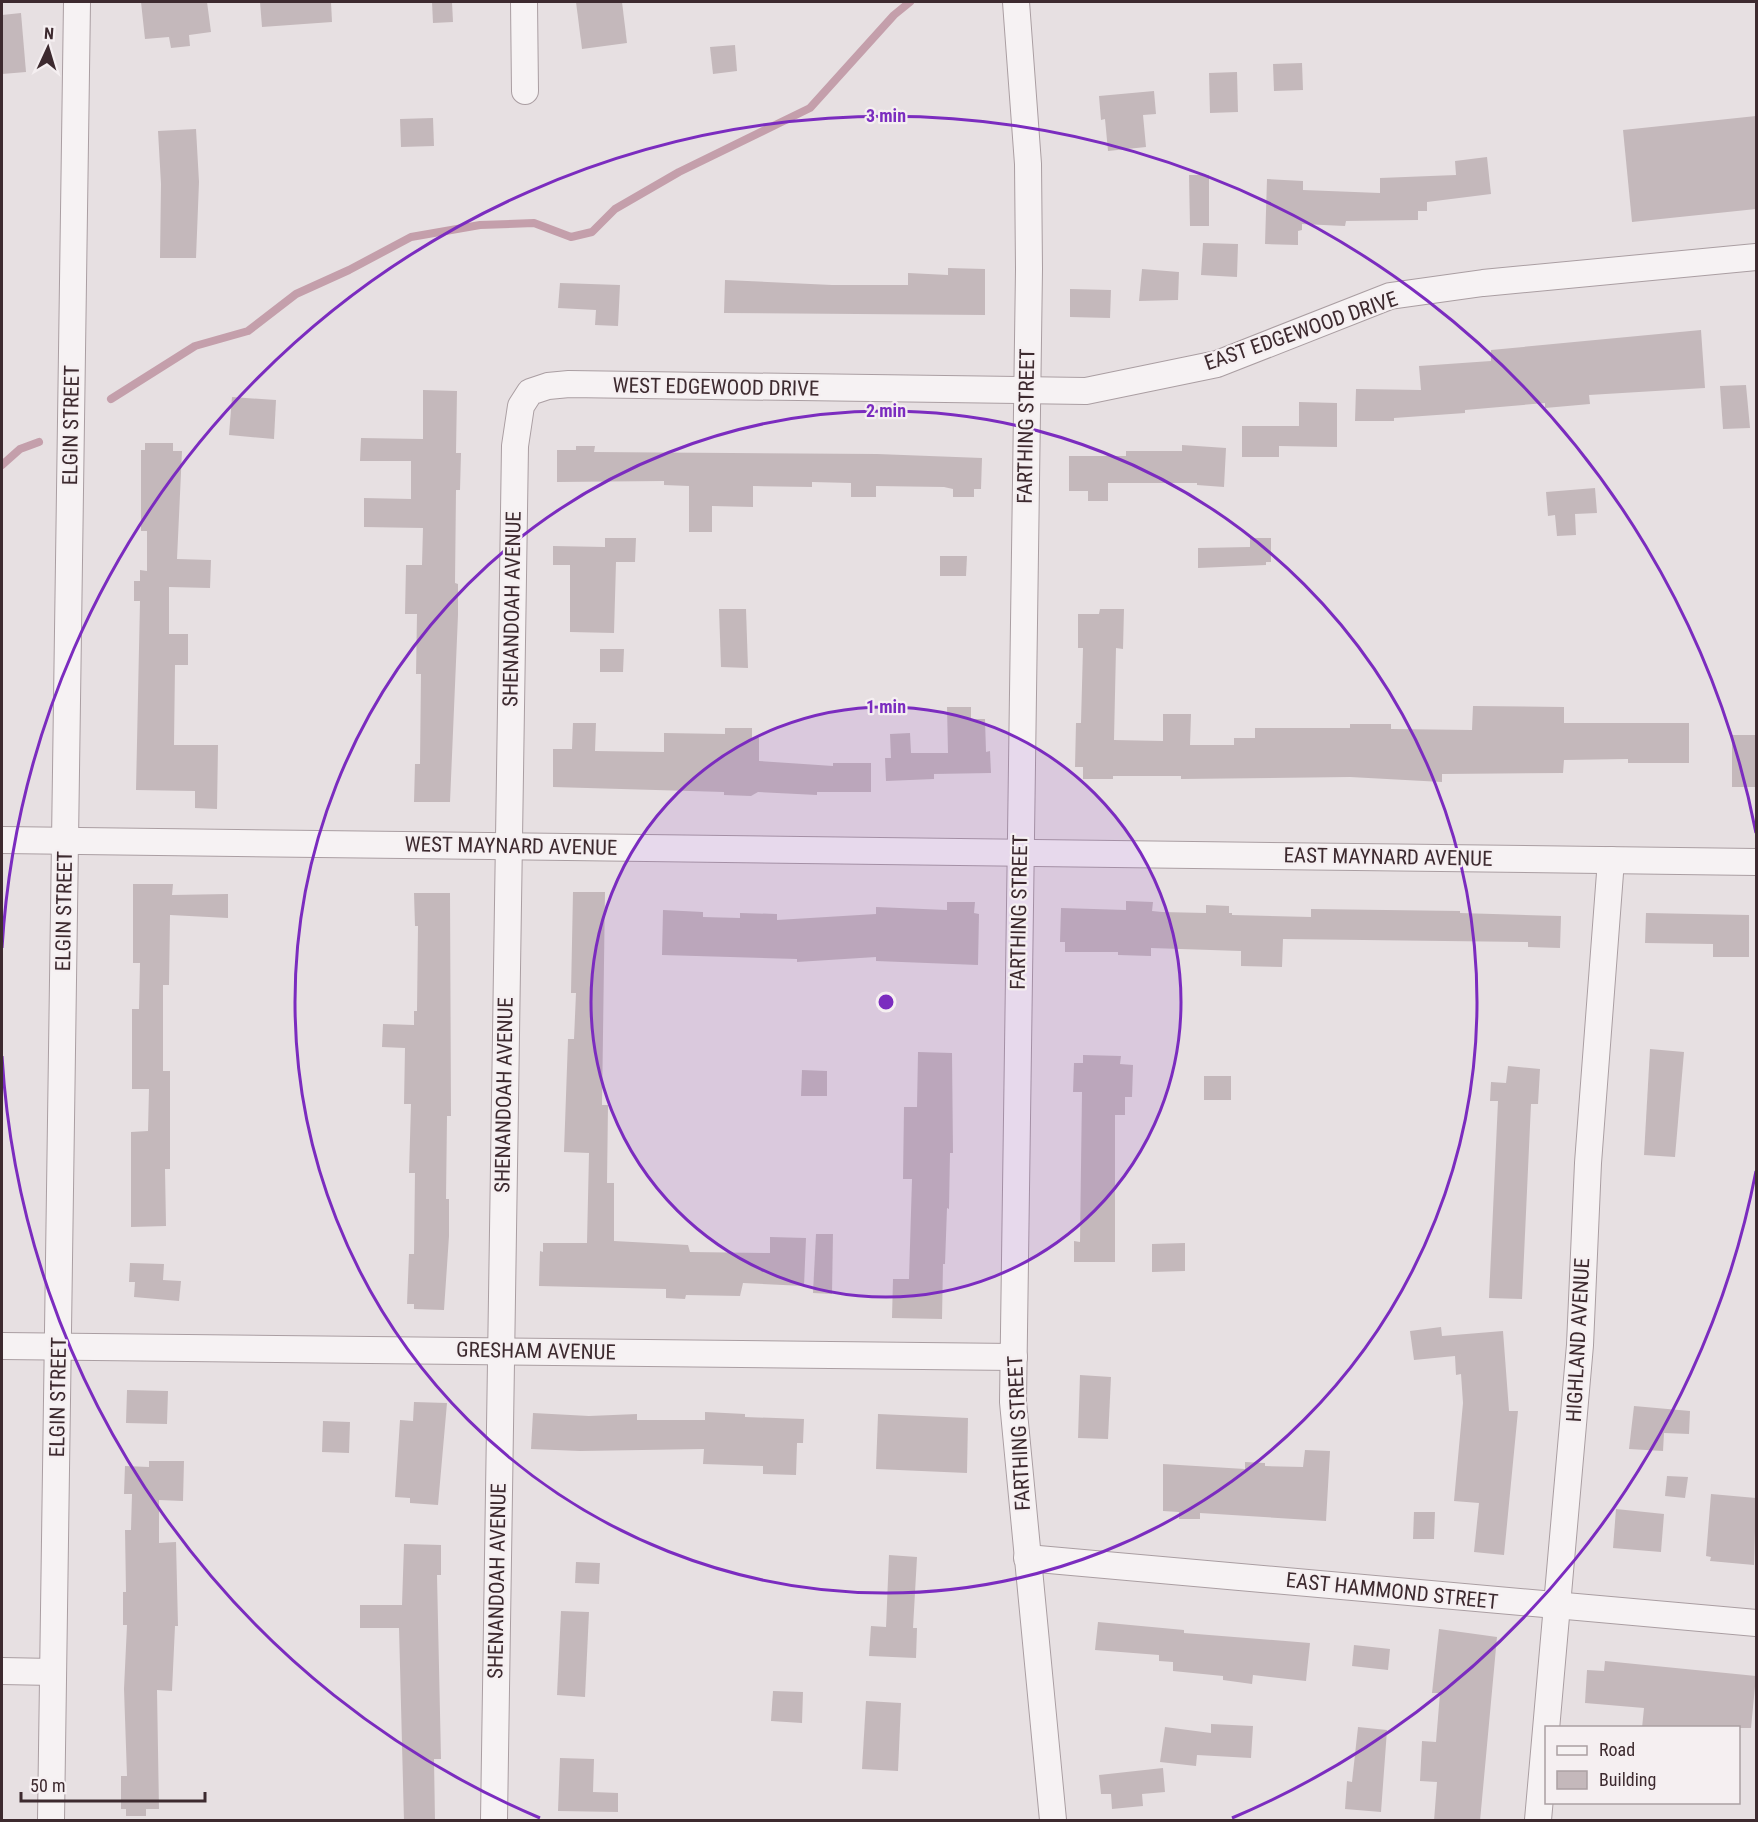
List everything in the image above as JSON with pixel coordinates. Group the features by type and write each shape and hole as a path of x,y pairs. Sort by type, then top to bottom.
{"street":[{"name":"ELGIN STREET","path":"51,1821 77,2"},
{"path":"524,2 525,91"},
{"name":"FARTHING STREET","path":"1016,2 1028,164 1013,1402 1053,1821"},
{"name":"EAST EDGEWOOD DRIVE","path":"1027,391 1086,391 1217,364 1390,296 1483,283 1756,257"},
{"name":"WEST EDGEWOOD DRIVE","path":"548,386 1027,391"},
{"name":"SHENANDOAH AVENUE","path":"494,1821 507,846 515,446 520,406 530,392 548,386"},
{"name":"WEST MAYNARD AVENUE","path":"2,840 1020,851"},
{"name":"EAST MAYNARD AVENUE","path":"1020,851 1756,862"},
{"name":"HIGHLAND AVENUE","path":"1547,1726 1580,1345 1588,1163 1611,860"},
{"name":"GRESHAM AVENUE","path":"2,1346 1014,1357"},
{"name":"EAST HAMMOND STREET","path":"1028,1558 1756,1623"},
{"path":"2,1671 53,1672"},
{"name":"HIGHLAND AVENUE","path":"1538,1821 1545,1746"}],"building":[{"path":"141,2 207,2 211,32 189,35 190,46 171,48 169,37 145,39"},
{"path":"260,2 331,2 332,22 262,27"},
{"path":"432,2 452,2 453,22 433,23"},
{"path":"576,2 622,2 627,43 582,49"},
{"path":"21,13 26,72 2,74 2,15"},
{"path":"735,45 737,71 713,74 710,47"},
{"path":"1302,63 1303,90 1274,91 1273,64"},
{"path":"1237,72 1238,112 1210,113 1209,73"},
{"path":"1154,91 1156,114 1143,115 1146,147 1108,151 1105,119 1101,120 1099,96"},
{"path":"1756,116 1756,209 1632,222 1623,130"},
{"path":"433,118 434,146 401,147 400,119"},
{"path":"196,129 199,182 196,258 160,258 161,184 158,131"},
{"path":"1487,157 1491,194 1427,202 1427,211 1418,211 1418,220 1346,221 1345,226 1302,224 1302,230 1298,231 1298,245 1265,244 1267,179 1303,181 1303,190 1380,193 1380,178 1456,175 1455,161"},
{"path":"1189,175 1209,175 1209,226 1190,226"},
{"path":"1203,243 1238,244 1237,277 1201,275"},
{"path":"948,268 985,269 985,315 724,313 725,280 832,285 908,285 908,273 948,275"},
{"path":"1142,269 1179,272 1178,300 1139,301"},
{"path":"560,283 620,285 618,326 595,325 596,310 558,308"},
{"path":"1070,289 1111,290 1110,318 1070,317"},
{"path":"1701,330 1705,388 1589,395 1590,404 1545,408 1545,403 1465,410 1465,413 1394,418 1394,421 1355,421 1356,389 1421,390 1419,366 1491,361 1491,350"},
{"path":"1746,385 1750,428 1723,429 1720,386"},
{"path":"423,390 457,391 456,453 461,453 460,490 456,490 455,583 458,584 458,615 450,802 414,802 415,764 420,764 421,674 416,674 417,614 405,614 406,565 422,565 423,528 364,527 364,498 411,499 411,461 360,461 361,438 423,439"},
{"path":"232,397 276,400 274,439 229,435"},
{"path":"1299,402 1337,403 1337,447 1279,446 1279,457 1242,457 1242,426 1299,426"},
{"path":"145,443 173,443 173,451 182,451 177,559 211,560 210,588 169,587 169,634 188,634 188,665 175,665 174,745 218,745 217,809 195,808 195,791 136,790 140,601 134,601 134,581 140,581 140,570 147,571 147,531 141,531 141,450 145,450"},
{"path":"1182,445 1226,448 1224,487 1197,485 1197,483 1108,483 1108,501 1088,501 1088,491 1069,491 1069,456 1126,456 1126,451 1182,451"},
{"path":"576,446 595,446 594,452 877,454 982,458 981,489 974,489 974,497 953,497 953,489 944,487 876,486 876,497 851,497 851,483 812,482 812,487 753,486 753,507 712,506 712,532 689,532 689,486 664,485 664,481 557,482 557,450 576,450"},
{"path":"1595,488 1597,513 1575,514 1576,535 1557,536 1555,515 1548,516 1546,492"},
{"path":"605,538 636,538 635,562 616,562 614,633 570,632 570,565 553,565 553,546 605,547"},
{"path":"1250,538 1271,538 1271,562 1266,562 1266,565 1198,568 1198,548 1250,547"},
{"path":"940,556 967,556 966,576 940,576"},
{"path":"719,609 746,609 748,668 721,667"},
{"path":"1100,609 1124,609 1123,649 1116,648 1114,740 1163,741 1163,714 1191,714 1190,745 1234,745 1234,738 1255,738 1255,728 1350,728 1350,724 1391,724 1391,729 1472,730 1473,706 1564,707 1564,723 1689,723 1689,763 1628,763 1628,759 1564,760 1563,773 1442,774 1442,782 1350,777 1181,779 1181,776 1113,776 1113,779 1083,779 1083,767 1075,767 1076,723 1081,723 1083,648 1078,648 1078,614 1099,614"},
{"path":"600,649 624,649 623,672 600,672"},
{"path":"947,707 971,707 971,719 985,719 986,752 990,751 991,773 934,774 934,779 886,781 885,758 891,758 890,734 910,733 911,753 948,753"},
{"path":"573,723 596,723 595,751 664,752 664,733 725,734 725,728 752,728 752,738 759,738 759,761 833,766 833,763 871,763 871,792 817,792 817,795 758,792 751,796 724,795 724,792 553,787 553,749 572,749"},
{"path":"1732,735 1756,735 1756,787 1732,787"},
{"path":"133,884 173,884 172,895 228,894 228,918 170,915 169,985 163,985 163,1071 170,1071 170,1169 165,1169 166,1226 131,1227 131,1132 148,1131 149,1089 132,1089 132,1009 139,1009 140,963 133,963"},
{"path":"573,892 605,892 602,1105 608,1105 607,1183 614,1183 614,1241 688,1245 690,1252 770,1253 770,1237 806,1238 804,1286 743,1283 740,1296 686,1295 685,1299 666,1298 666,1289 539,1286 540,1251 543,1252 543,1243 587,1243 589,1153 564,1152 568,1039 574,1039 576,993 571,993"},
{"path":"414,893 450,893 451,1116 447,1116 446,1199 449,1199 449,1236 444,1310 414,1309 414,1304 407,1304 409,1254 414,1254 415,1173 409,1173 411,1104 404,1104 405,1048 382,1047 383,1024 414,1025 414,1011 417,1011 418,926 415,926"},
{"path":"1126,901 1153,902 1152,911 1162,912 1206,913 1206,905 1229,906 1229,913 1232,915 1311,917 1311,909 1460,911 1460,913 1561,916 1560,948 1528,947 1528,942 1283,939 1282,967 1241,966 1241,951 1151,948 1151,956 1118,955 1118,952 1065,952 1065,942 1060,942 1061,908 1126,910"},
{"path":"947,902 975,902 974,913 979,914 978,965 876,961 876,957 797,962 797,959 662,955 663,910 703,912 703,917 740,918 740,913 777,914 777,920 876,914 876,907 947,910"},
{"path":"1646,913 1749,915 1749,957 1713,957 1713,944 1645,943"},
{"path":"1650,1049 1684,1052 1675,1157 1644,1155"},
{"path":"918,1052 952,1053 953,1153 950,1153 942,1319 892,1318 893,1279 909,1279 912,1179 903,1179 904,1107 917,1107"},
{"path":"1083,1055 1121,1056 1120,1064 1133,1065 1132,1097 1125,1097 1125,1115 1115,1115 1115,1262 1074,1262 1074,1241 1080,1242 1082,1092 1073,1092 1074,1063 1083,1063"},
{"path":"1508,1066 1540,1069 1538,1104 1531,1104 1522,1299 1489,1298 1498,1101 1490,1101 1491,1082 1506,1083"},
{"path":"802,1070 827,1071 827,1096 801,1096"},
{"path":"1204,1076 1231,1076 1231,1100 1204,1100"},
{"path":"816,1234 833,1234 832,1294 813,1293"},
{"path":"1185,1243 1185,1271 1152,1272 1152,1244"},
{"path":"130,1263 164,1264 163,1280 181,1281 179,1301 134,1297 135,1282 129,1282"},
{"path":"1441,1327 1442,1336 1503,1331 1509,1411 1518,1411 1504,1555 1474,1552 1479,1503 1454,1501 1463,1403 1461,1374 1456,1375 1455,1356 1414,1360 1410,1331"},
{"path":"1080,1375 1111,1377 1108,1439 1078,1438"},
{"path":"127,1390 168,1391 167,1424 126,1423"},
{"path":"414,1402 447,1403 438,1505 410,1503 410,1498 395,1497 400,1420 413,1421"},
{"path":"1634,1406 1690,1411 1689,1434 1664,1433 1663,1451 1629,1449"},
{"path":"705,1412 745,1414 745,1417 804,1419 803,1443 797,1443 796,1475 763,1474 763,1466 703,1464 704,1449 580,1451 531,1449 533,1413 589,1416 637,1414 637,1420 705,1420"},
{"path":"878,1414 968,1418 967,1473 876,1469"},
{"path":"323,1421 350,1422 349,1453 322,1452"},
{"path":"1305,1450 1330,1451 1326,1521 1200,1513 1200,1519 1179,1519 1179,1512 1163,1511 1163,1464 1245,1469 1245,1462 1265,1463 1265,1466 1303,1467"},
{"path":"149,1461 184,1461 183,1501 159,1500 159,1543 176,1542 178,1626 175,1626 172,1691 157,1690 159,1809 146,1809 146,1816 126,1816 126,1809 121,1809 121,1776 127,1776 124,1689 127,1625 123,1625 123,1592 126,1592 125,1530 131,1530 132,1494 124,1494 125,1466 149,1467"},
{"path":"1667,1476 1688,1477 1685,1498 1665,1496"},
{"path":"1711,1494 1756,1498 1754,1565 1710,1561 1711,1557 1706,1556"},
{"path":"1616,1509 1664,1514 1661,1552 1613,1548"},
{"path":"1414,1512 1435,1512 1434,1539 1413,1539"},
{"path":"404,1544 441,1545 441,1575 437,1575 441,1759 434,1759 435,1821 404,1821 399,1628 360,1628 360,1605 402,1605"},
{"path":"889,1555 917,1557 913,1628 917,1628 916,1658 869,1656 871,1626 886,1627"},
{"path":"576,1562 600,1563 599,1584 575,1583"},
{"path":"561,1611 589,1612 585,1697 557,1695"},
{"path":"1098,1622 1184,1630 1184,1633 1310,1643 1306,1681 1253,1675 1252,1684 1223,1680 1223,1676 1173,1671 1173,1662 1159,1661 1159,1655 1095,1650"},
{"path":"1439,1629 1497,1637 1480,1821 1434,1821 1437,1782 1420,1781 1422,1741 1436,1742 1440,1693 1432,1693"},
{"path":"1354,1645 1390,1649 1388,1670 1352,1666"},
{"path":"1605,1661 1756,1676 1751,1728 1642,1726 1644,1708 1585,1703 1587,1670 1604,1671"},
{"path":"773,1691 803,1692 802,1723 771,1721"},
{"path":"866,1701 901,1703 898,1771 862,1769"},
{"path":"1211,1724 1253,1726 1251,1758 1197,1755 1196,1766 1160,1762 1165,1727 1211,1733"},
{"path":"1358,1727 1387,1730 1381,1812 1345,1809 1347,1781 1352,1782"},
{"path":"560,1758 594,1759 593,1792 618,1793 618,1812 558,1811"},
{"path":"1163,1768 1165,1792 1142,1794 1143,1806 1112,1809 1111,1794 1101,1794 1099,1775"}],"waterway":[{"path":"111,399 195,346 248,331 296,294 349,270 411,237 480,225 534,223 571,237 592,232 615,209 679,172 810,108 894,15 910,2"},
{"path":"2,465 20,449 39,442"}]}
